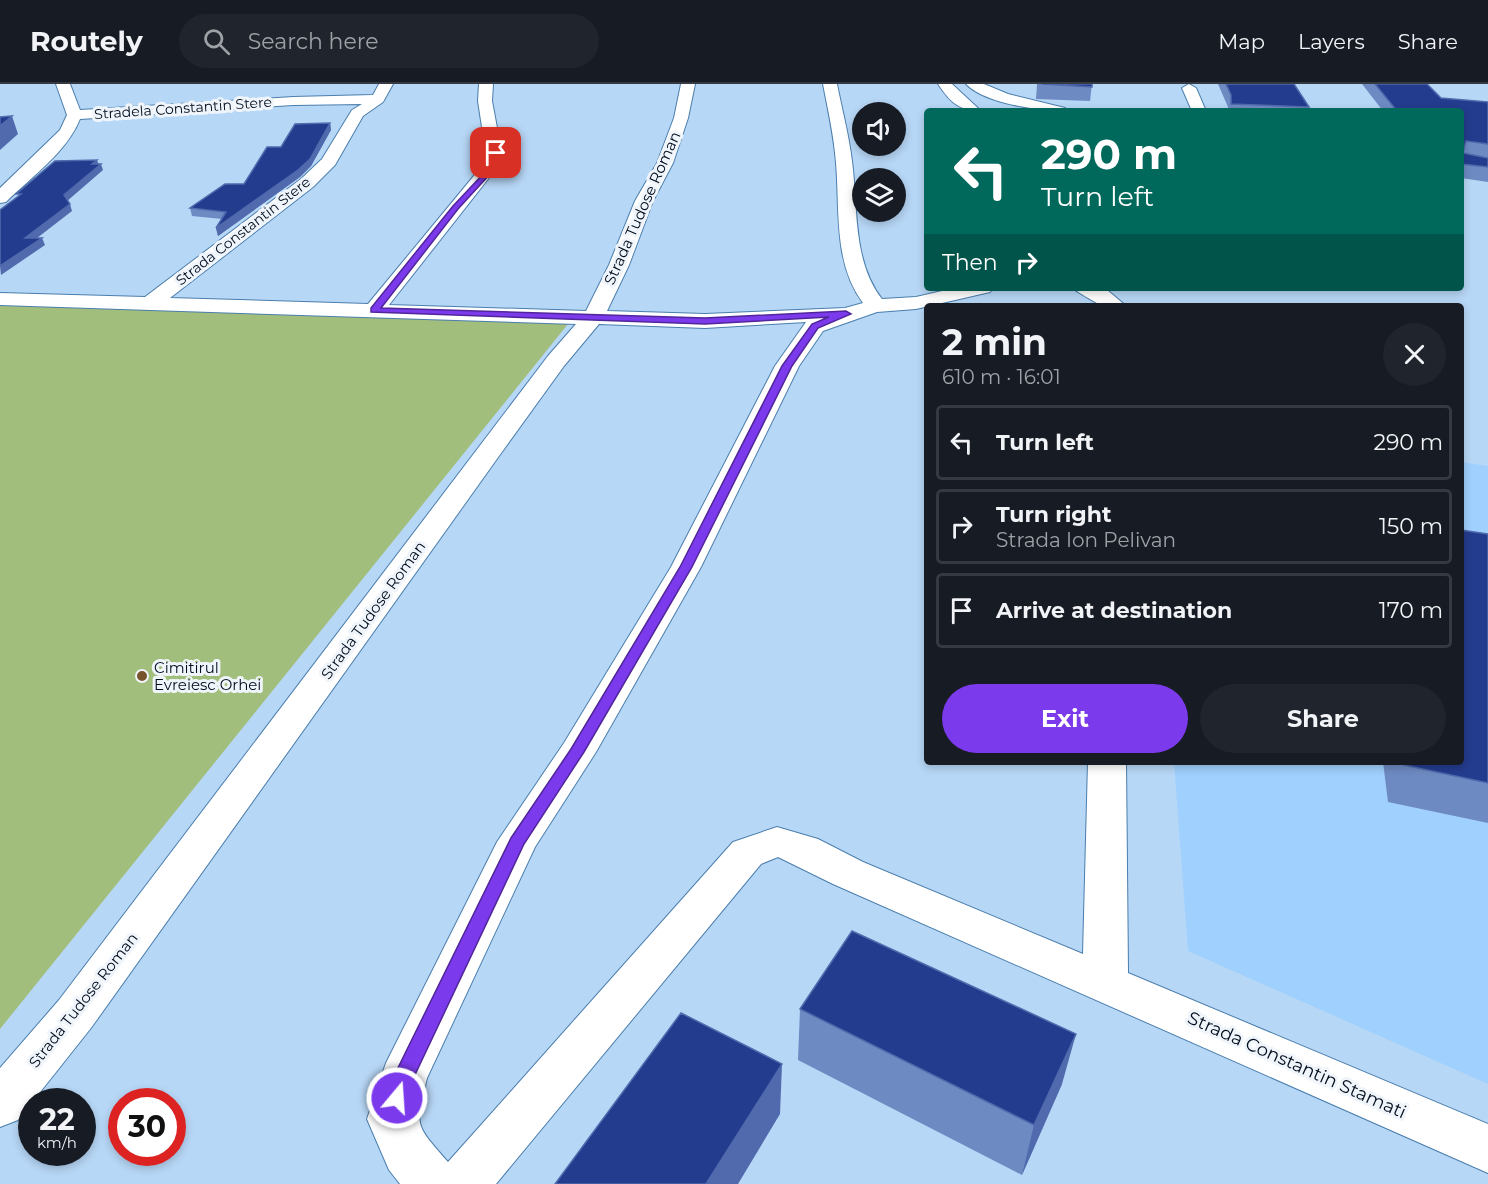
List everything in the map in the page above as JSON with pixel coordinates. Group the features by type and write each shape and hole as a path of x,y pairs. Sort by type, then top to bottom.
{"street":[{"path":"0,198 67,132 74,116 63,84"},
{"path":"374,310 495,160 485,101 486,84"},
{"name":"Strada Tudose Roman","path":"0,1104 82,1004 556,361 593,318 619,265 644,201 665,163 681,118 688,84"},
{"path":"830,84 844,161 857,278 864,295 861,310"},
{"path":"945,84 951,93 970,108"},
{"path":"973,84 1003,97 1044,108"},
{"path":"1190,88 1198,108"},
{"name":"Stradela Constantin Stere","path":"74,116 293,101 382,92"},
{"name":"Strada Constantin Stere","path":"149,304 307,183 329,162 357,113 382,92"},
{"name":"Stradela Constantin Stere","path":"74,116 176,93"},
{"path":"0,299 705,321 861,310 916,303 970,291"},
{"path":"1093,291 1111,303"},
{"path":"433,1184 407,1153 392,1119 403,1078 517,842 577,752 686,567 787,366 815,326 861,310"},
{"path":"1105,982 1107,765"},
{"name":"Strada Constantin Stamati","path":"463,1184 747,854 777,842 804,850 848,873 1488,1149"}],"shaded area":[{"path":"1464,462 1488,466 1488,1084 1188,951 1174,765 1464,765"}],"green space":[{"name":"Cimitirul Evreiesc Orhei","path":"0,305 568,324 0,1029"}],"building":[{"path":"1042,84 1092,84 1092,87"},
{"path":"1226,84 1294,84 1309,107 1231,104 1231,95"},
{"path":"1375,84 1427,84 1441,98 1488,102 1488,144 1466,141 1464,149 1464,108 1395,108"},
{"path":"12,116 0,126 0,117"},
{"path":"330,123 310,159 216,228 226,212 190,208 225,184 244,184 267,147 281,147 295,124"},
{"path":"1464,153 1488,158 1488,167 1464,164"},
{"path":"97,160 92,164 101,164 64,195 70,204 25,238 42,238 0,266 0,210 21,194 16,194 55,161"},
{"path":"1464,530 1488,534 1488,783 1404,765 1464,765"},
{"path":"852,931 1076,1034 1034,1125 800,1009"},
{"path":"681,1013 782,1064 706,1184 555,1184"}],"place":[{"name":"Cimitirul Evreiesc Orhei","path":"142,676"}],"route":[{"path":"397,1098 403,1078 517,842 577,752 686,567 787,366 815,326 846,314 705,321 374,310 488,172 496,153"}]}
